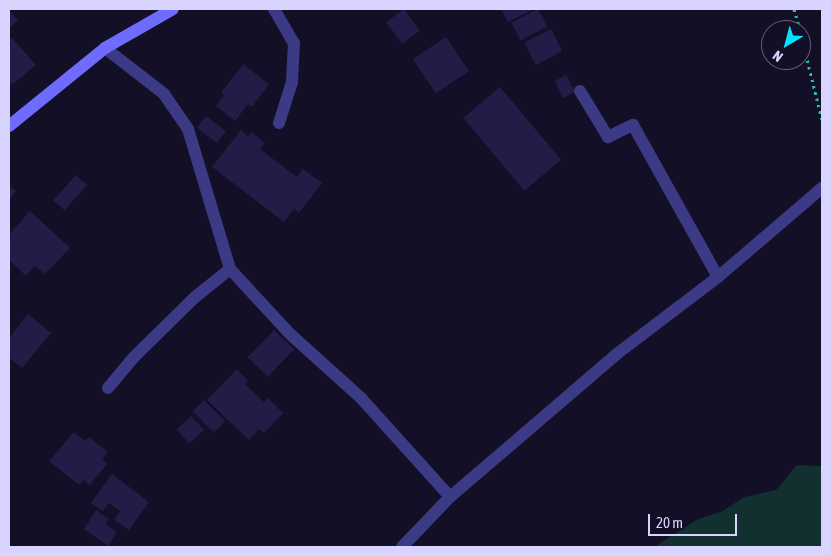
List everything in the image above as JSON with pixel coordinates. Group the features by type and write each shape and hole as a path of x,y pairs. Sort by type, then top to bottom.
{"street":[{"path":"9,126 105,48 172,9"},
{"path":"274,9 294,43 292,82 278,123"},
{"path":"105,48 164,94 188,129 230,269 290,334 361,398 450,497"},
{"path":"580,91 608,137 633,125 718,277"},
{"path":"402,547 450,497 618,353 718,277 822,188"},
{"path":"108,388 133,358 194,298 230,269"}],"path":[{"path":"810,70 822,120"}],"green space":[{"path":"797,465 822,466 822,547 654,547 698,519 723,511 744,497 776,490"}],"building":[{"path":"404,9 420,31 402,44 386,22"},
{"path":"501,9 534,9 508,22"},
{"path":"538,9 547,27 520,40 511,23"},
{"path":"9,10 18,20 9,29"},
{"path":"551,29 562,51 536,65 524,43"},
{"path":"446,37 469,71 436,93 413,59"},
{"path":"12,38 36,65 12,85 9,81 9,40"},
{"path":"243,64 269,84 252,107 248,104 235,121 216,106 224,95 221,93"},
{"path":"566,75 575,92 563,98 555,81"},
{"path":"500,87 561,160 524,191 463,118"},
{"path":"206,116 226,131 217,143 197,128"},
{"path":"241,130 248,136 251,132 265,143 260,149 297,177 303,169 322,183 299,213 294,209 284,222 212,167"},
{"path":"76,175 87,185 64,210 53,200"},
{"path":"9,186 16,191 9,201"},
{"path":"30,211 70,248 45,274 35,266 26,276 9,260 9,235"},
{"path":"28,314 51,333 22,368 9,358 9,338"},
{"path":"274,330 294,349 268,377 248,357"},
{"path":"237,369 248,381 245,384 264,402 268,398 283,413 264,433 259,429 249,440 207,400"},
{"path":"204,400 225,421 214,433 193,411"},
{"path":"191,416 204,430 189,444 176,430"},
{"path":"74,432 85,441 89,437 108,452 102,459 107,464 90,485 83,480 79,485 49,461"},
{"path":"112,474 149,502 129,530 114,520 120,511 109,503 103,511 91,503"},
{"path":"96,510 109,519 105,524 117,532 108,546 84,529"}]}
